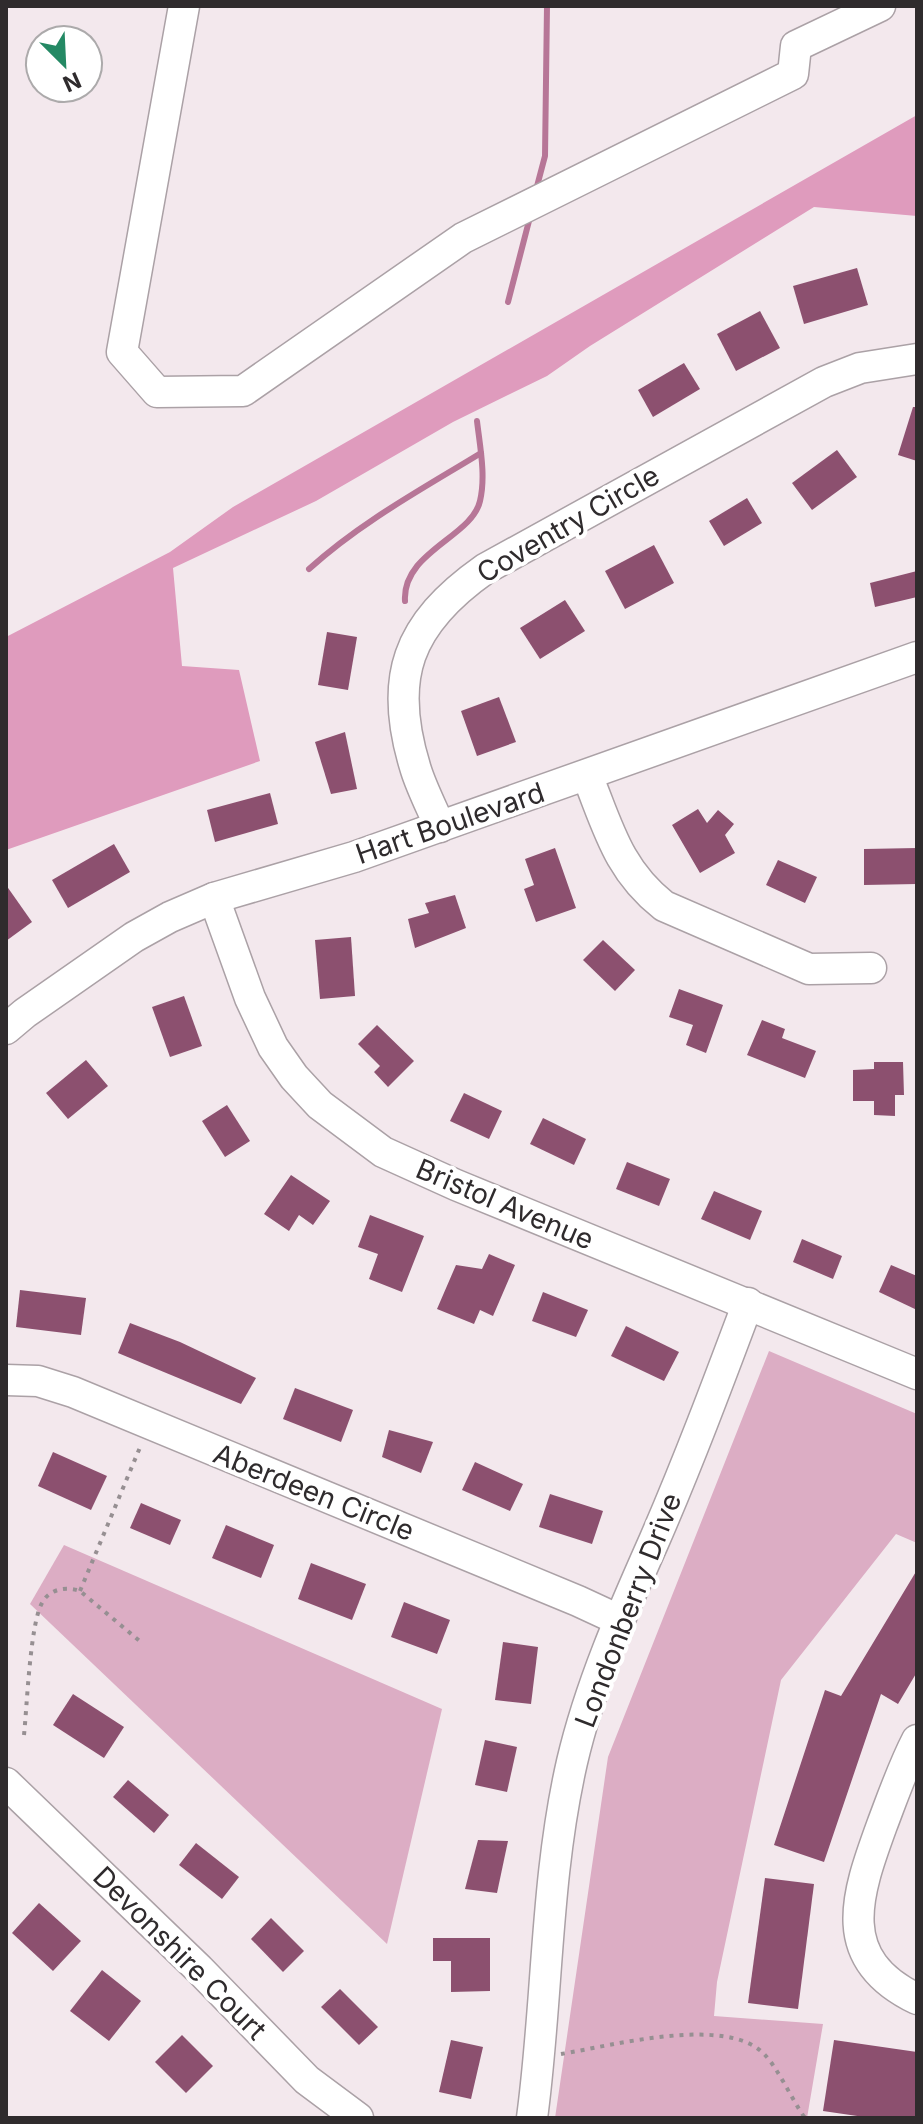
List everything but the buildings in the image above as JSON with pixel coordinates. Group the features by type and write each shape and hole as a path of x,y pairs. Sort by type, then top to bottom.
{"street":[{"path":"184,6 122,352 157,392 243,391 463,238 793,74 796,46 880,6"},
{"name":"Coventry Circle","path":"440,827 416,773 404,720 408,660 435,610 458,588 485,569 800,394 860,368 917,359"},
{"name":"Hart Boulevard","path":"6,1029 134,937 214,898 354,857 917,657"},
{"path":"587,775 626,867 643,890 664,906 809,969 871,968"},
{"name":"Bristol Avenue","path":"214,898 250,998 273,1047 320,1105 383,1152 456,1185 917,1374"},
{"name":"Londonberry Drive","path":"532,2118 551,1879 564,1800 583,1720 619,1620 681,1475 748,1303"},
{"name":"Aberdeen Circle","path":"6,1380 38,1381 107,1405 619,1620"},
{"path":"917,1740 872,1851 857,1909 860,1936 869,1959 881,1977 917,1999"},
{"name":"Devonshire Court","path":"6,1783 199,1969 307,2080 358,2118"}],"path":[{"path":"80,1591 150,1424"},
{"path":"24,1735 36,1624 42,1603 52,1592 70,1587 80,1591 142,1643"},
{"path":"538,2058 687,2033 749,2042 766,2055 805,2118"}],"shaded area":[{"path":"917,115 917,216 814,207 547,376 453,422 316,501 173,568 182,666 239,670 260,761 6,850 6,637 170,552 233,507"},
{"path":"769,1351 917,1414 917,1543 896,1534 781,1680 717,1982 714,2016 823,2024 807,2118 555,2118 608,1757"},
{"path":"64,1545 442,1709 387,1944 30,1604"}],"waterway":[{"path":"536,190 545,156 547,6"},
{"path":"508,302 530,217"},
{"path":"405,601 407,584 414,570 464,525 480,501 482,472 477,421"},
{"path":"309,569 371,521 481,453"}]}
